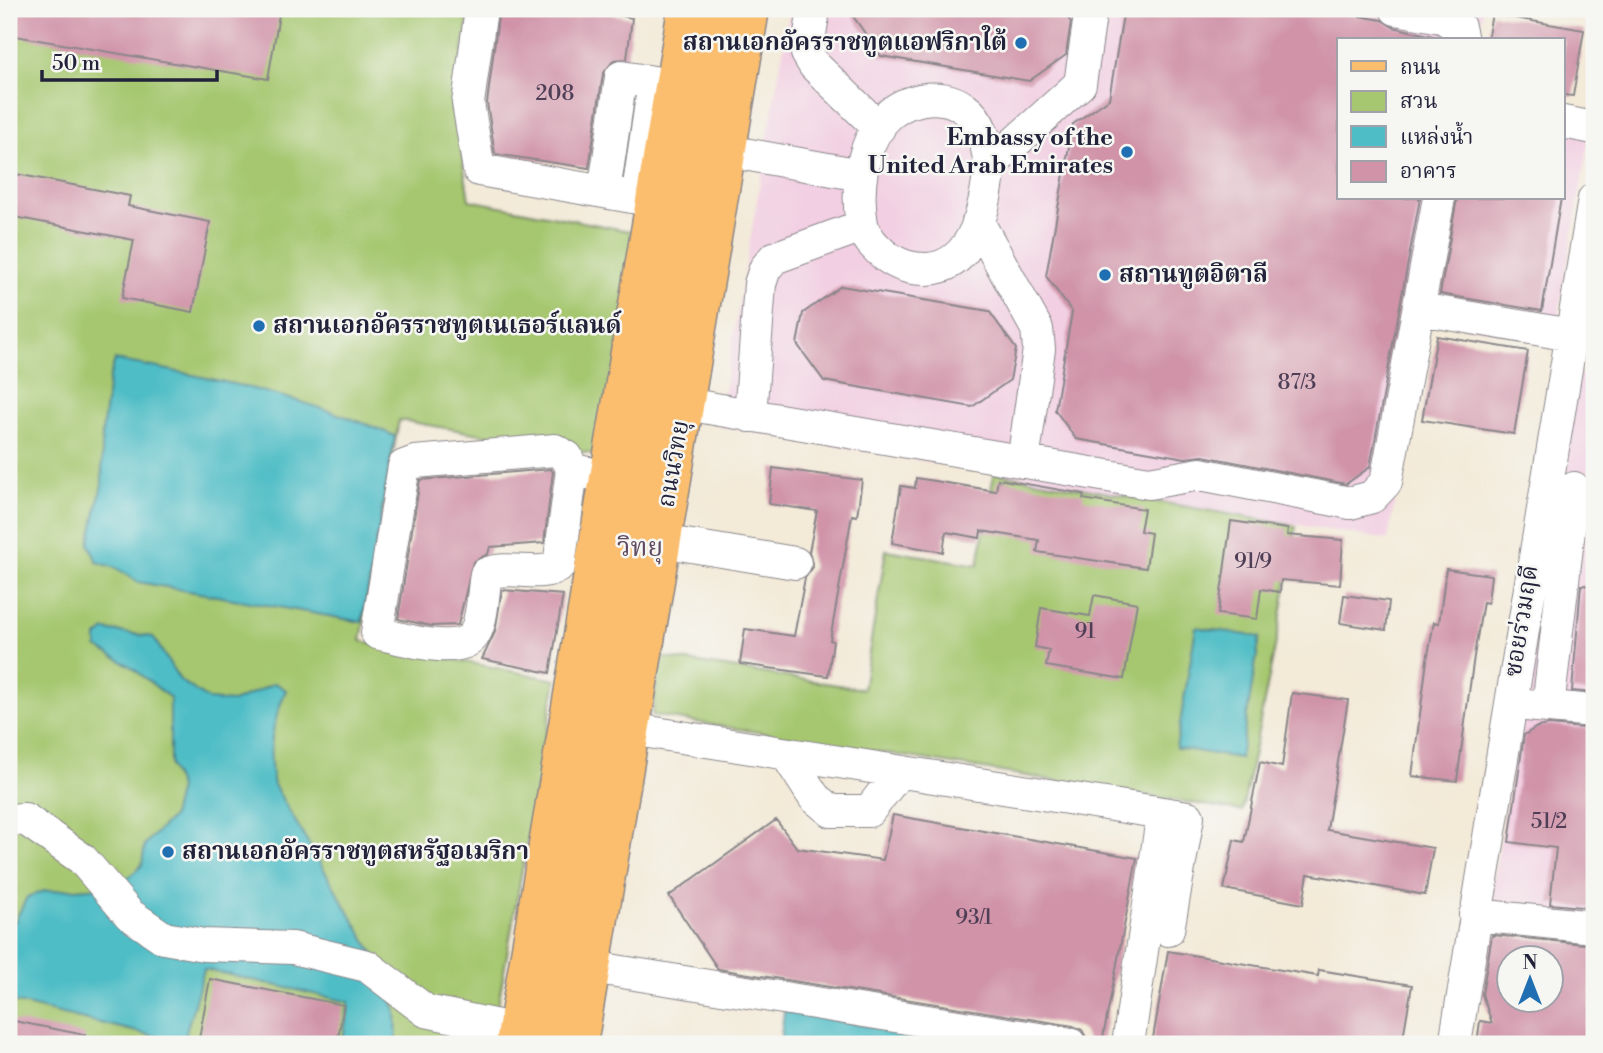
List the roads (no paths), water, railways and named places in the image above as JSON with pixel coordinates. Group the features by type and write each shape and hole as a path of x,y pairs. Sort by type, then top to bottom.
{"main road":[{"path":"547,1039 610,477 646,200 687,9"},
{"name":"ถนนวิทยุ","path":"547,1039 595,756 680,341 719,9"},
{"name":"ถนนวิทยุ","path":"680,341 727,151 750,9"},
{"name":"ถนนวิทยุ","path":"547,1039 591,967 661,541 669,402"},
{"path":"595,756 632,721"}],"street":[{"path":"481,9 468,103 480,170 646,200 654,82 621,77 604,192"},
{"path":"814,9 807,53 814,65 879,128"},
{"path":"990,165 1080,84 1091,9"},
{"path":"1396,9 1442,17 1459,27 1462,38"},
{"path":"943,99 964,108 976,120 987,143 990,165 987,195 969,243 954,260 933,269 910,270 873,245 862,226 861,175 870,142 879,128 900,106 919,100 943,99"},
{"path":"1564,122 1594,128"},
{"path":"727,151 861,175"},
{"name":"ซอยร่วมฤดี","path":"1455,1044 1509,703 1570,502 1577,354 1594,199"},
{"path":"669,402 1149,483 1200,474 1350,503 1372,497 1386,482 1439,200"},
{"path":"978,222 1037,329 1039,349 1023,461"},
{"path":"750,416 760,284 765,270 774,258 862,226"},
{"path":"1420,309 1577,354"},
{"path":"555,450 567,457 572,470 559,566 551,571 507,568 486,574 475,634 467,643 454,647 377,634 404,466 415,462 555,450"},
{"path":"572,470 610,477"},
{"path":"1548,706 1570,502"},
{"path":"661,541 795,563"},
{"path":"1509,703 1594,711"},
{"path":"632,721 786,755 1188,817 1168,930"},
{"path":"786,755 814,797 831,811 869,811 900,772"},
{"path":"1128,1044 1161,825 1158,816 1152,811"},
{"path":"9,820 25,819 82,859 102,879 129,914 164,938 204,944 293,948 367,966 395,986 411,1003 426,1011 547,1039"},
{"path":"1475,915 1594,927"},
{"path":"591,967 1070,1044"},
{"path":"445,1014 453,1044"}],"water":[{"path":"115,360 292,399 395,436 362,622 138,582 116,568 97,562 89,544 102,484 102,434 109,379"},
{"path":"1196,627 1260,637 1240,758 1176,748"},
{"path":"105,630 153,637 180,680 209,700 233,702 275,683 286,690 272,736 274,785 380,965 396,1011 397,1044 342,1044 349,1002 204,969 183,1043 9,1001 9,933 27,897 44,891 119,886 142,865 145,844 172,817 179,788 170,766 170,698 130,666 97,647 97,637"},
{"path":"784,1011 970,1044 780,1044"}],"place":[{"name":"สถานเอกอัครราชทูตแอฟริกาใต้","path":"1021,43"},
{"name":"Embassy of the United Arab Emirates","path":"1127,152"},
{"name":"สถานทูตอิตาลี","path":"1105,275"},
{"name":"สถานเอกอัครราชทูตเนเธอร์แลนด์","path":"259,326"},
{"name":"สถานเอกอัครราชทูตสหรัฐอเมริกา","path":"168,852"}],"district":[{"name":"วิทยุ","path":"640,548"}]}
